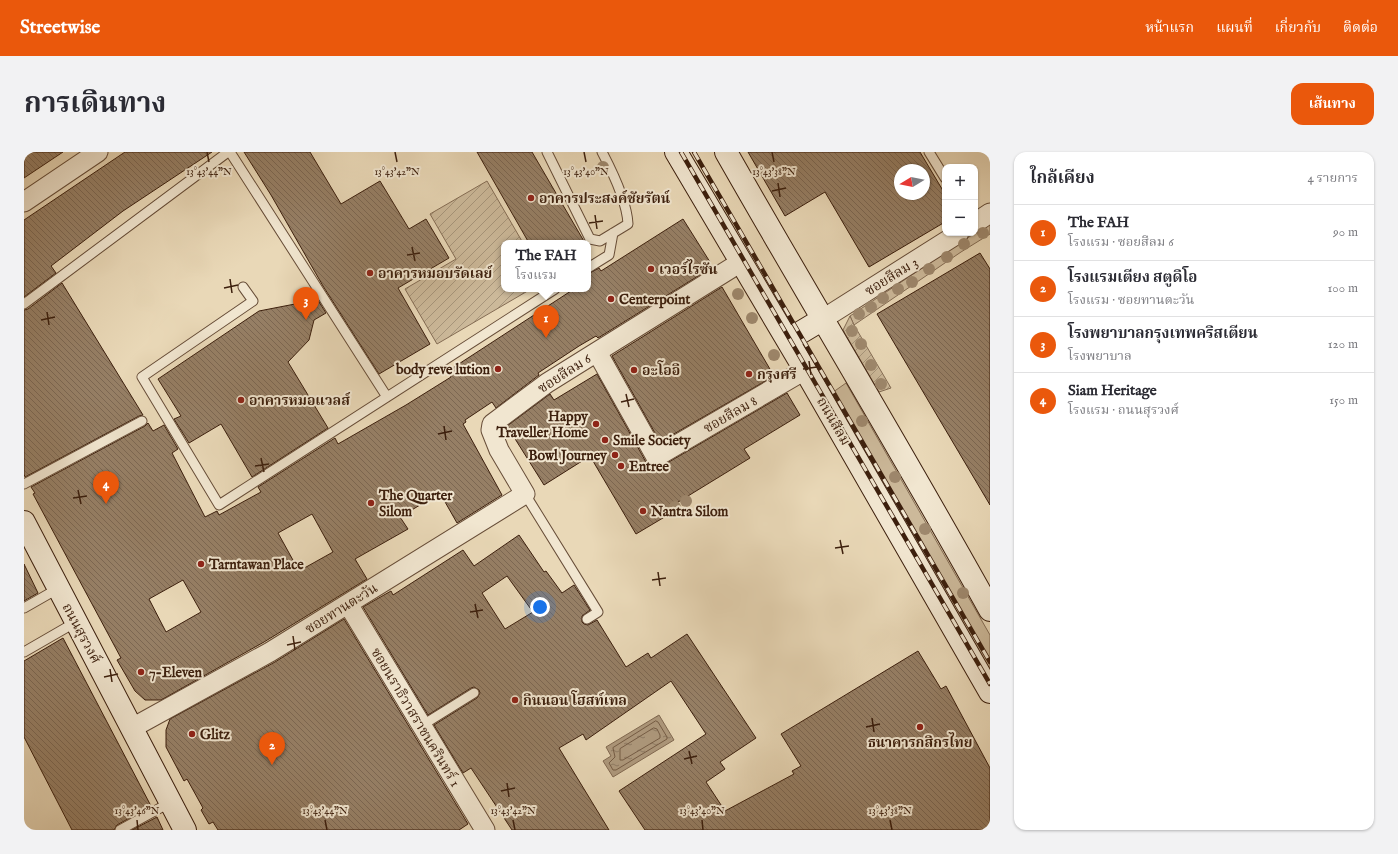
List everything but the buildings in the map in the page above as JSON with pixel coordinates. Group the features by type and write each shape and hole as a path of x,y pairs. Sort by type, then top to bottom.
{"main road":[{"name":"ถนนสีลม","path":"676,152 788,340 990,692"},
{"path":"726,152 990,610"},
{"path":"788,340 823,320"},
{"name":"ถนนสุรวงศ์","path":"24,522 185,830"}],"street":[{"path":"24,202 98,152"},
{"path":"978,221 990,213"},
{"name":"ซอยสีลม 3","path":"823,320 954,236"},
{"name":"ซอยสีลม 6","path":"525,494 499,450 491,430 492,424 547,383 741,262"},
{"name":"ซอยสีลม 8","path":"597,352 656,457 805,370"},
{"name":"ซอยทานตะวัน","path":"132,728 270,652 525,494"},
{"name":"ซอยนราธิวาสราชนครินทร์ 1","path":"348,604 484,830"}],"lane":[{"path":"24,304 182,190 229,152 386,397"},
{"path":"547,152 590,239 600,241 628,224 627,212 609,165 602,152"},
{"path":"929,152 942,173"},
{"path":"591,266 609,255 613,233"},
{"path":"243,287 253,301 142,377 219,505 550,292"},
{"path":"24,484 142,421"},
{"name":"ซอยสีลม 6","path":"525,494 598,612 587,619"},
{"path":"24,608 59,588"},
{"path":"24,652 76,622"},
{"path":"421,726 474,693"},
{"path":"120,830 171,802"}],"shaded area":[{"path":"487,181 521,240 501,240 501,292 526,292 437,344 405,289 456,259 430,214"},
{"path":"990,223 990,234 854,325 850,316 970,236 978,236 978,231"},
{"path":"850,316 891,388 879,392 843,330"},
{"path":"846,383 990,635 990,678 829,395"}],"water":[{"path":"659,715 674,740 613,777 603,761 611,756 606,747"}],"railway":[{"path":"681,152 990,684"},
{"path":"694,152 990,662"}],"place":[{"name":"อาคารประสงค์ชัยรัตน์","path":"531,198"},
{"name":"เวอร์ไรซัน","path":"651,269"},
{"name":"อาคารหมอบรัดเลย์","path":"370,273"},
{"name":"Centerpoint","path":"611,299"},
{"name":"โรงพยาบาลกรุงเทพคริสเตียน","path":"306,320"},
{"name":"The FAH","path":"546,338"},
{"name":"body reve lution","path":"498,369"},
{"name":"อะโออิ","path":"634,370"},
{"name":"กรุงศรี","path":"749,374"},
{"name":"อาคารหมอแวลส์","path":"241,400"},
{"name":"Happy Traveller Home","path":"596,424"},
{"name":"Smile Society","path":"605,440"},
{"name":"Bowl Journey","path":"615,455"},
{"name":"Entree","path":"621,466"},
{"name":"The Quarter Silom","path":"371,503"},
{"name":"Siam Heritage","path":"106,504"},
{"name":"Nantra Silom","path":"643,511"},
{"name":"Tarntawan Place","path":"201,564"},
{"name":"7-Eleven","path":"141,672"},
{"name":"กินนอน โฮสท์เทล","path":"515,700"},
{"name":"ธนาคารกสิกรไทย","path":"920,727"},
{"name":"Glitz","path":"192,734"},
{"name":"โรงแรมเตียง สตูดิโอ","path":"272,765"}]}
